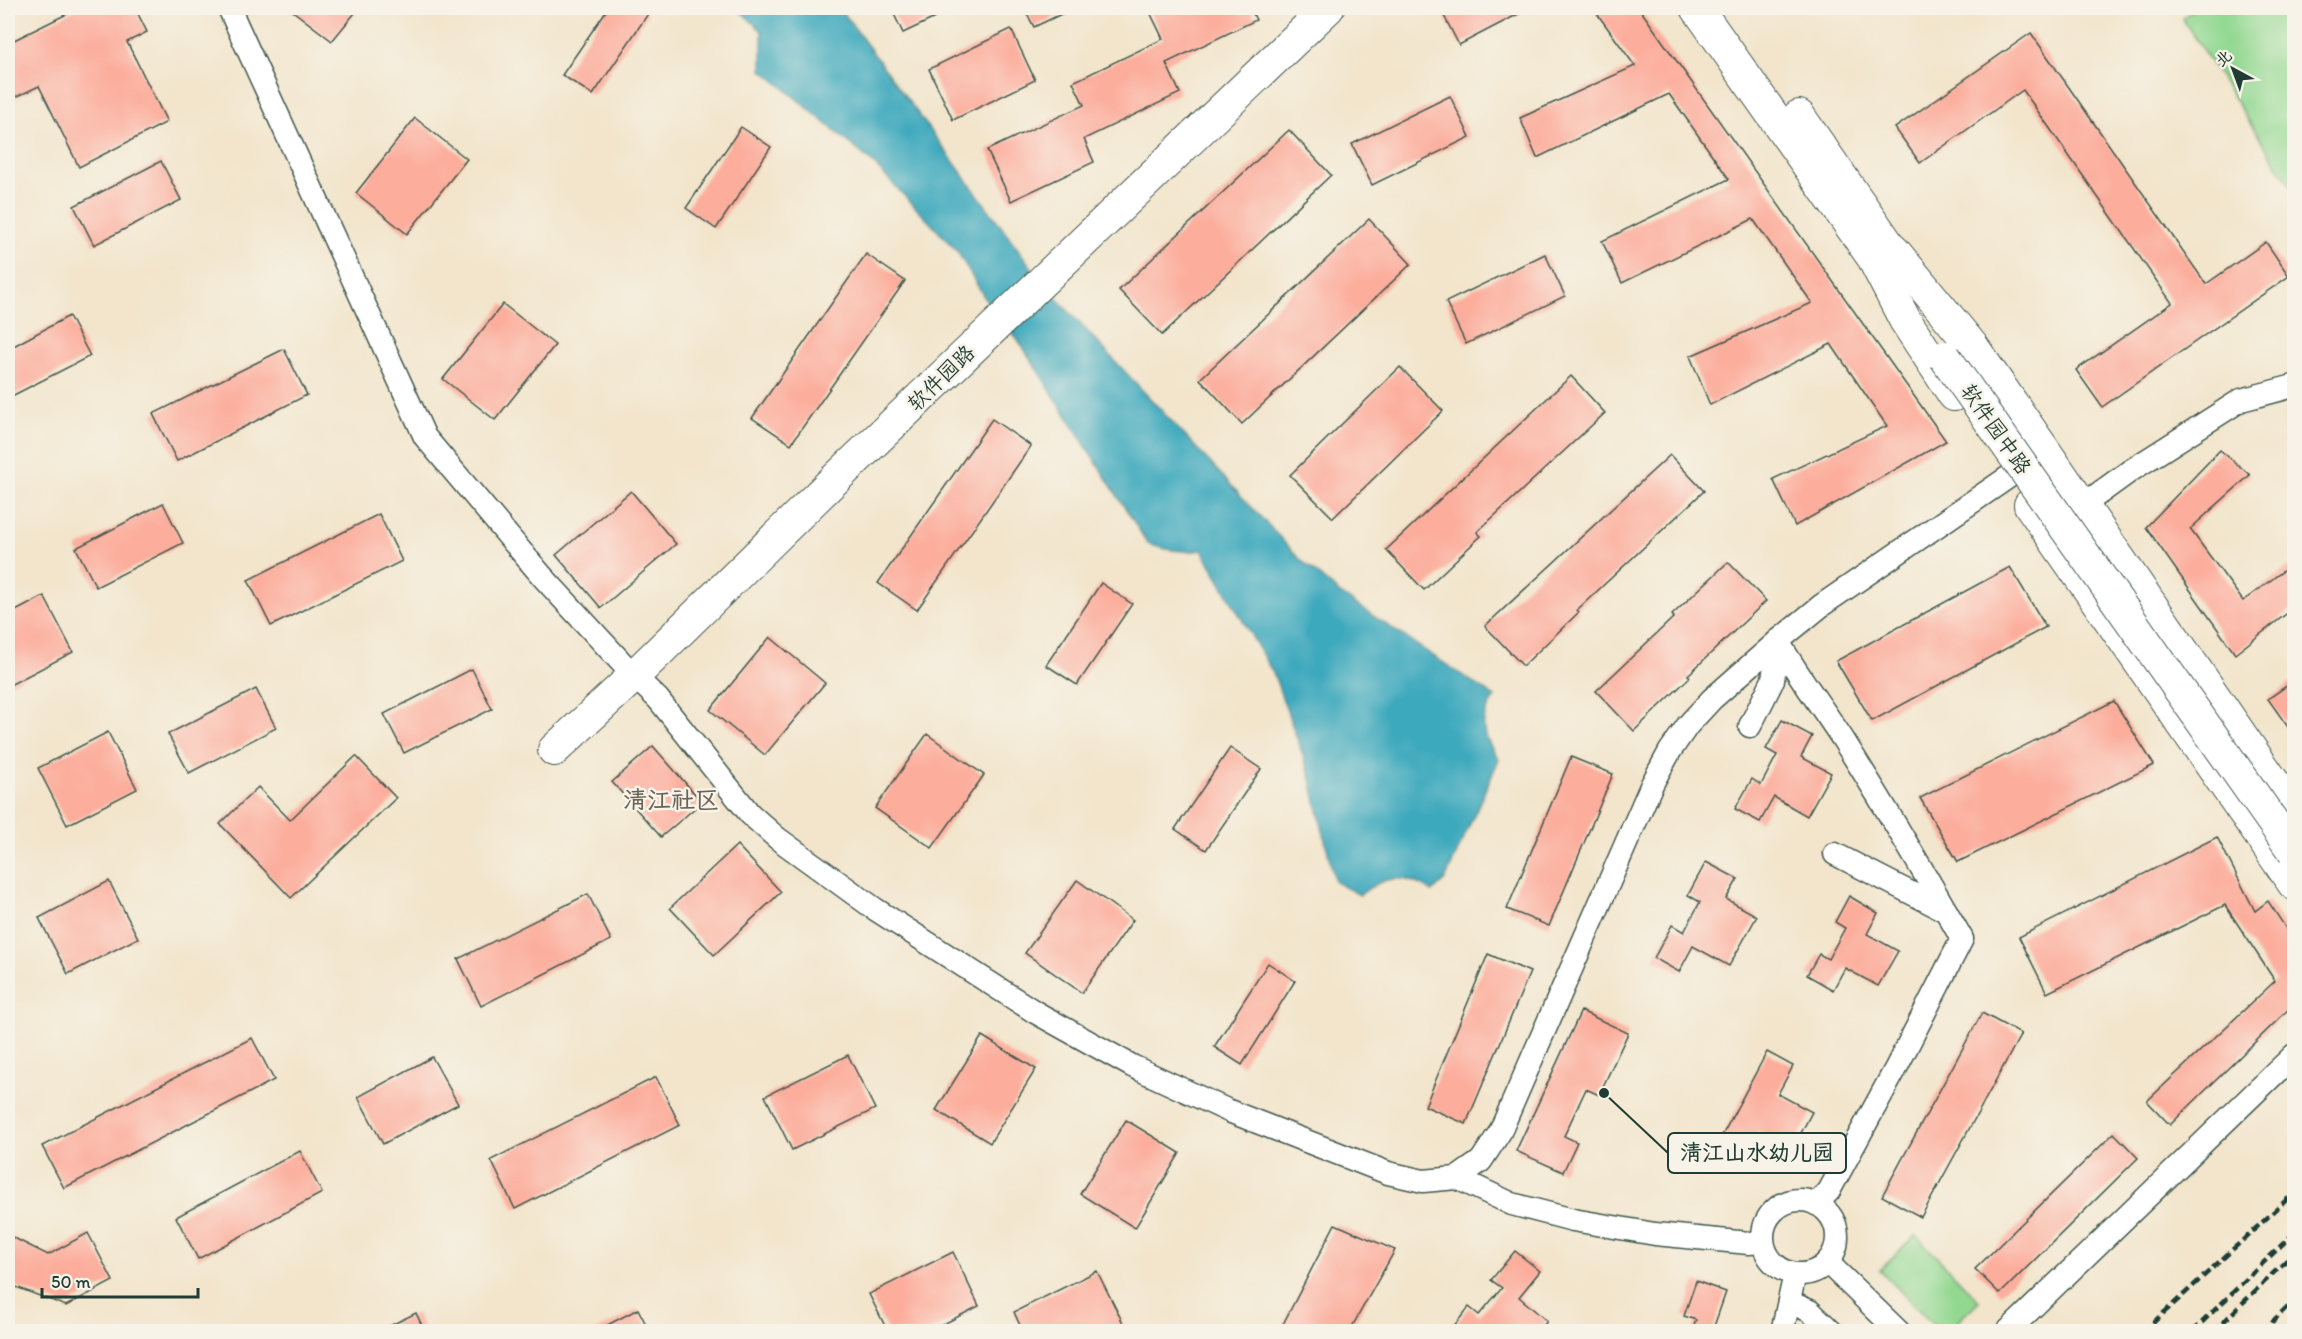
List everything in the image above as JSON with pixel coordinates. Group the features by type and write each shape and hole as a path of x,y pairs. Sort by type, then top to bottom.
{"main road":[{"name":"软件园路","path":"554,750 634,676 828,486 1328,8"},
{"name":"软件园中路","path":"1697,8 1885,258"},
{"name":"软件园中路","path":"1723,8 1885,258 1915,313 1949,355 2295,834"},
{"path":"1885,258 1905,320 1935,369 2098,602 2291,863"},
{"path":"1885,258 1973,347 2295,812"},
{"name":"软件园中路","path":"1949,355 2291,863"},
{"path":"2098,602 2112,612 2122,615 2132,612 2138,604 2133,578"}],"street":[{"path":"229,8 425,437 542,576 658,699 750,814 777,838 874,909 1035,1012 1132,1066 1261,1124 1388,1173 1423,1181 1457,1178 1512,1203 1573,1220 1655,1234 1749,1243 1763,1242"},
{"path":"2083,505 2130,471 2241,400 2295,386"},
{"path":"1457,1178 1481,1161 1500,1132 1652,784 1670,751 1688,725 1712,699 1822,605 2010,476"},
{"path":"1750,726 1773,680 1778,641"},
{"path":"1778,641 1920,863 1962,939 1896,1068 1829,1191 1816,1204"},
{"path":"1835,854 1946,911"},
{"path":"2007,1332 2295,1055"},
{"path":"1805,1201 1816,1204 1832,1220 1836,1230 1833,1252 1827,1262 1818,1269 1795,1274 1784,1270 1773,1263 1766,1253 1763,1230 1767,1220 1783,1204 1805,1201"},
{"path":"1827,1262 1899,1332"},
{"path":"1782,1332 1795,1274"},
{"path":"1789,1302 1810,1311 1832,1332"}],"green space":[{"path":"2197,8 2294,8 2294,191 2182,18"},
{"path":"1916,1235 1979,1301 1948,1331 1939,1331 1880,1270"}],"water":[{"path":"737,8 840,8 1046,287 1300,559 1339,593 1495,697 1486,714 1484,728 1489,743 1499,759 1445,880 1432,892 1413,882 1395,879 1378,883 1360,895 1335,882 1309,772 1274,675 1202,550 1175,550 1148,544 1017,338 995,315 957,251 873,163 762,70 762,31"}],"building":[{"path":"79,8 135,8 147,32 127,42 167,122 79,167 39,86 16,97 8,80 8,43"},
{"path":"289,8 359,8 332,41"},
{"path":"608,8 639,8 648,14 593,95 562,75"},
{"path":"891,8 956,8 903,33"},
{"path":"1024,8 1074,8 1034,27"},
{"path":"1148,8 1250,8 1256,20 1166,63 1180,93 1084,139 1094,162 1011,201 987,150 1084,105 1073,82 1163,39"},
{"path":"1440,8 1530,8 1459,45"},
{"path":"1593,8 1639,8 1946,441 1795,526 1773,479 1887,426 1831,344 1710,405 1690,356 1812,303 1753,219 1622,283 1602,241 1729,179 1669,94 1537,158 1520,118 1635,66"},
{"path":"1011,29 1035,80 953,120 929,69"},
{"path":"2031,33 2206,284 2266,242 2289,276 2102,407 2076,370 2172,303 2023,90 1920,163 1895,128"},
{"path":"1450,96 1470,137 1372,185 1352,144"},
{"path":"415,118 467,159 407,234 356,193"},
{"path":"741,127 771,147 716,229 686,208"},
{"path":"1289,130 1331,175 1162,335 1119,290"},
{"path":"161,161 181,200 94,245 74,206"},
{"path":"1369,219 1411,264 1242,424 1200,379"},
{"path":"866,254 905,281 791,444 752,418"},
{"path":"1545,254 1565,296 1466,344 1446,302"},
{"path":"503,304 555,345 495,420 443,379"},
{"path":"69,316 90,356 8,398 8,349"},
{"path":"284,349 307,395 177,461 153,414"},
{"path":"1400,367 1443,411 1333,518 1290,475"},
{"path":"1571,376 1605,413 1477,532 1481,536 1424,590 1386,550"},
{"path":"992,419 1031,446 917,610 878,583"},
{"path":"2220,450 2250,475 2190,529 2243,601 2295,562 2295,607 2235,654 2146,527"},
{"path":"1670,455 1704,491 1577,610 1579,612 1523,666 1485,626"},
{"path":"631,491 676,544 601,608 556,555"},
{"path":"163,503 183,543 96,587 76,548"},
{"path":"379,514 402,561 271,626 248,580"},
{"path":"1728,562 1766,601 1688,675 1690,677 1634,731 1596,691"},
{"path":"2010,567 2046,627 1872,721 1836,661"},
{"path":"1101,583 1132,604 1077,685 1046,665"},
{"path":"44,596 73,652 8,686 8,615"},
{"path":"770,637 825,683 765,755 710,710"},
{"path":"472,669 492,709 404,753 384,714"},
{"path":"2295,680 2295,737 2268,699"},
{"path":"256,689 276,728 189,773 168,734"},
{"path":"2114,701 2154,765 1958,862 1920,798"},
{"path":"1782,720 1812,736 1801,757 1831,773 1807,816 1774,797 1760,822 1735,809 1752,779 1761,785 1777,755 1766,749"},
{"path":"108,732 137,789 67,825 38,768"},
{"path":"927,734 984,775 932,848 875,808"},
{"path":"653,746 702,802 661,837 612,782"},
{"path":"1230,748 1261,769 1206,850 1175,829"},
{"path":"356,756 396,798 291,898 220,824 258,787 290,820"},
{"path":"1571,757 1613,774 1549,926 1507,909"},
{"path":"2217,837 2255,911 2268,901 2295,942 2295,1003 2170,1125 2147,1101 2275,981 2225,905 2047,993 2019,937"},
{"path":"737,845 781,892 714,955 670,908"},
{"path":"1706,862 1738,879 1726,899 1757,916 1729,966 1693,946 1679,972 1654,958 1672,925 1684,932 1700,902 1688,895"},
{"path":"1077,880 1133,920 1082,993 1025,953"},
{"path":"109,881 138,938 68,974 39,918"},
{"path":"588,894 611,940 481,1006 458,959"},
{"path":"1849,896 1878,913 1867,934 1898,951 1878,986 1845,968 1833,990 1807,975 1819,954 1828,959 1845,928 1835,922"},
{"path":"1488,954 1530,972 1466,1124 1425,1106"},
{"path":"1268,963 1295,981 1242,1065 1214,1047"},
{"path":"1581,1011 1628,1033 1599,1095 1586,1089 1564,1136 1577,1142 1563,1172 1516,1151"},
{"path":"1982,1013 2021,1034 1921,1217 1882,1196"},
{"path":"982,1036 1036,1069 990,1143 936,1110"},
{"path":"252,1038 274,1080 64,1188 42,1146"},
{"path":"1767,1052 1793,1066 1778,1094 1812,1112 1792,1150 1756,1131 1742,1158 1717,1145"},
{"path":"848,1055 875,1109 792,1150 765,1096"},
{"path":"432,1057 458,1104 383,1144 358,1097"},
{"path":"656,1077 680,1125 515,1209 491,1160"},
{"path":"1126,1120 1180,1153 1135,1228 1080,1194"},
{"path":"2114,1133 2138,1158 2000,1294 1975,1269"},
{"path":"300,1151 322,1193 198,1259 176,1217"},
{"path":"1335,1224 1395,1250 1349,1332 1298,1332 1282,1326"},
{"path":"88,1233 113,1281 66,1306 8,1284 8,1235 48,1255"},
{"path":"1515,1251 1540,1271 1519,1297 1547,1321 1539,1332 1449,1332 1469,1307 1479,1315 1502,1288 1491,1280"},
{"path":"953,1252 979,1306 928,1332 888,1332 869,1294"},
{"path":"1097,1271 1124,1325 1111,1332 1023,1332 1014,1312"},
{"path":"1696,1281 1726,1292 1712,1332 1692,1332 1696,1320 1684,1316"},
{"path":"638,1309 650,1332 594,1332"},
{"path":"416,1313 425,1332 377,1332"}],"railway":[{"path":"2143,1332 2294,1193"},
{"path":"2192,1332 2294,1233"},
{"path":"2213,1332 2294,1253"},
{"path":"2262,1332 2294,1300"}],"place":[{"name":"清江山水幼儿园","path":"1604,1093"}],"district":[{"name":"清江社区","path":"671,800"}]}
